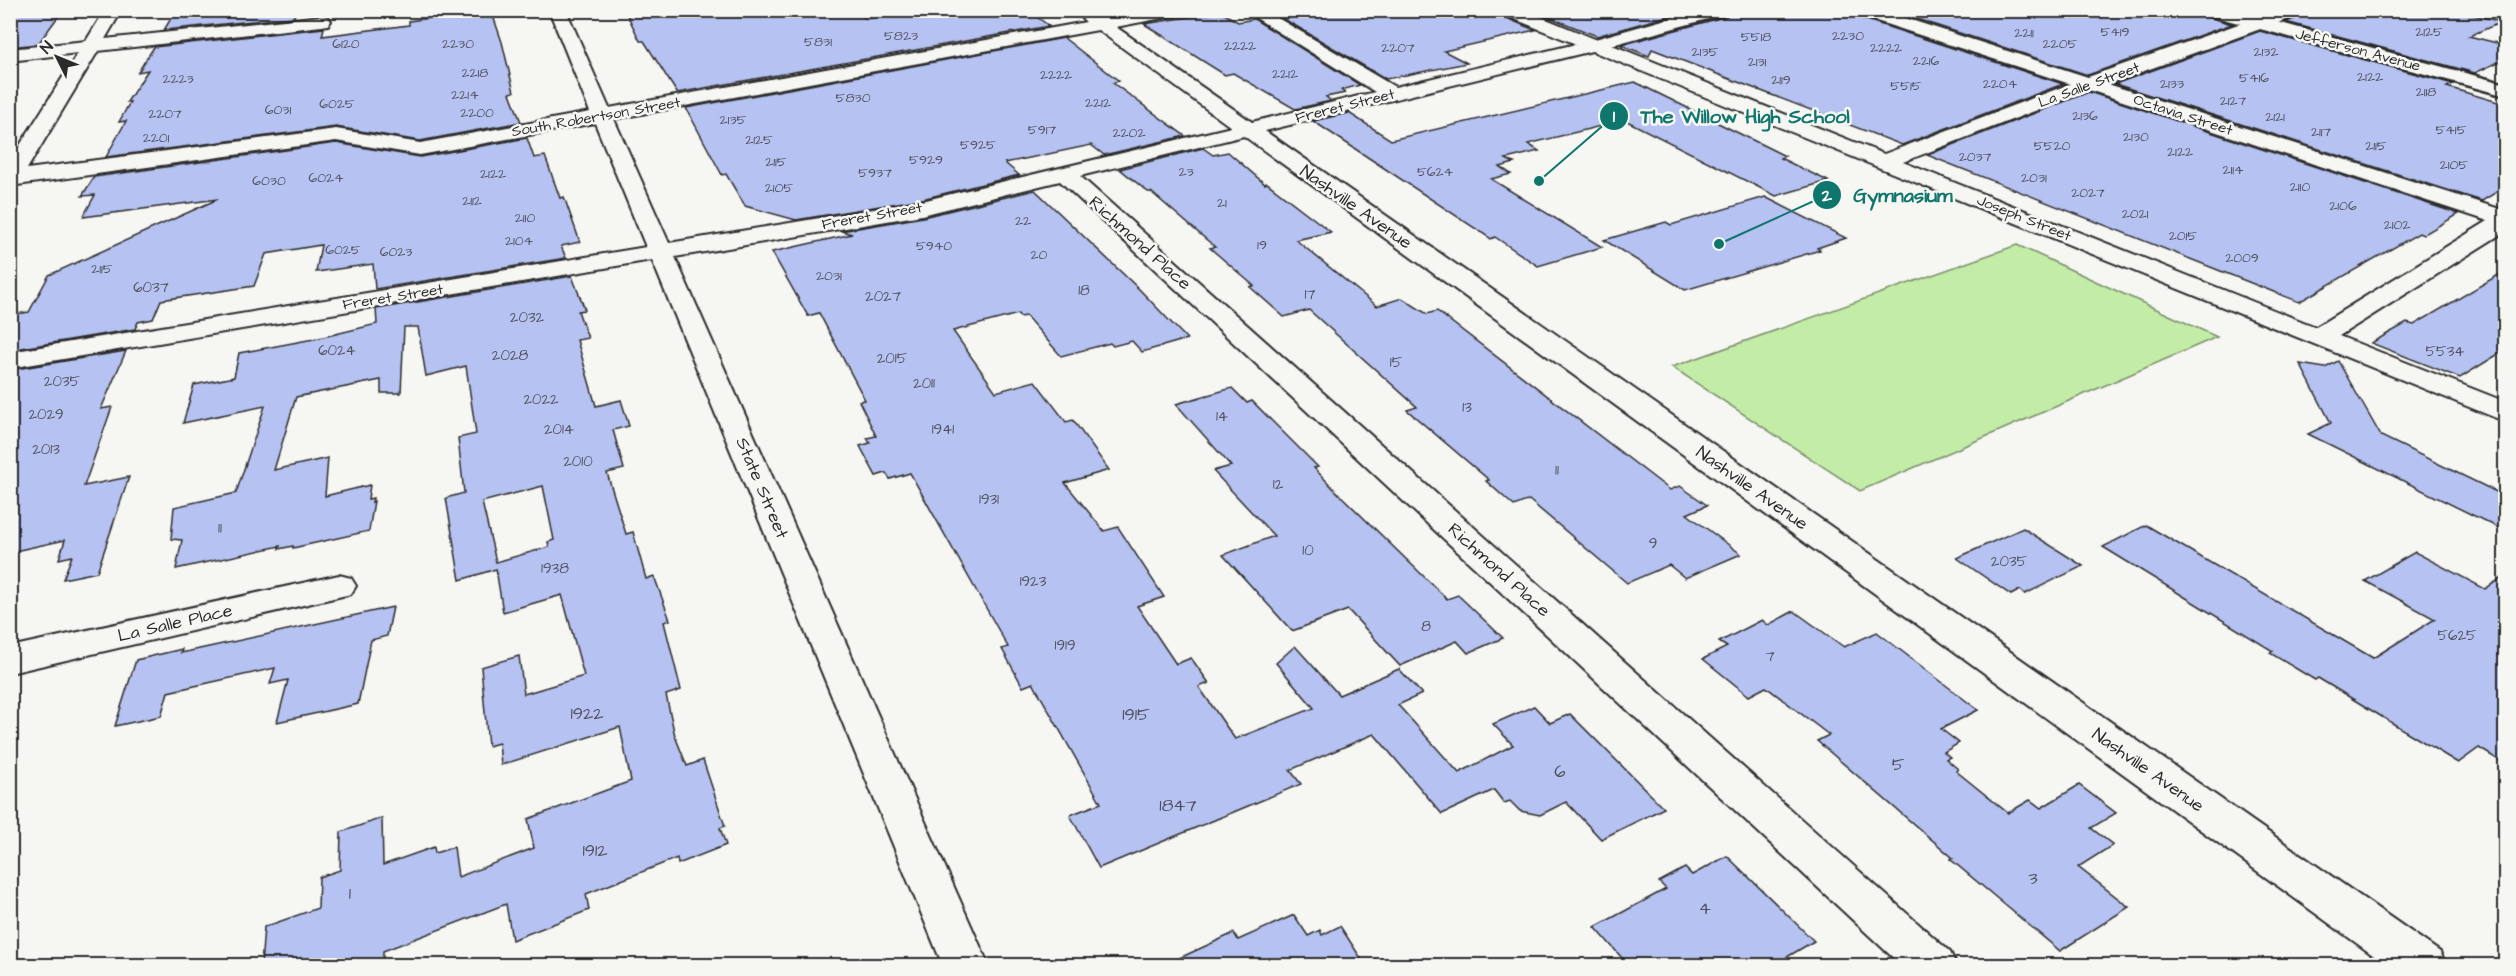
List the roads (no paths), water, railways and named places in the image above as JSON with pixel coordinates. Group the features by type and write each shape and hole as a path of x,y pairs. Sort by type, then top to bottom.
{"street":[{"path":"11,178 114,10"},
{"name":"State Street","path":"557,10 966,966"},
{"name":"South Robertson Street","path":"11,178 336,135 420,149 603,116 1091,17 1178,10"},
{"path":"1251,10 1392,94"},
{"name":"Joseph Street","path":"1508,10 2505,413"},
{"name":"Freret Street","path":"10,360 922,208 1593,45 1720,10"},
{"name":"Octavia Street","path":"1861,10 2505,220"},
{"name":"Jefferson Avenue","path":"2211,10 2272,15 2505,78"},
{"name":"La Salle Street","path":"1883,162 2272,15"},
{"name":"Jefferson Avenue","path":"2272,15 2505,90"},
{"name":"Nashville Avenue","path":"1091,17 2424,966"},
{"path":"10,55 322,21"},
{"name":"Richmond Place","path":"1065,174 1934,966"},
{"path":"2318,337 2505,220"},
{"name":"La Salle Place","path":"10,660 339,586"}],"place":[{"name":"The Willow High School","path":"1539,181"},
{"name":"Gymnasium","path":"1719,244"}]}
